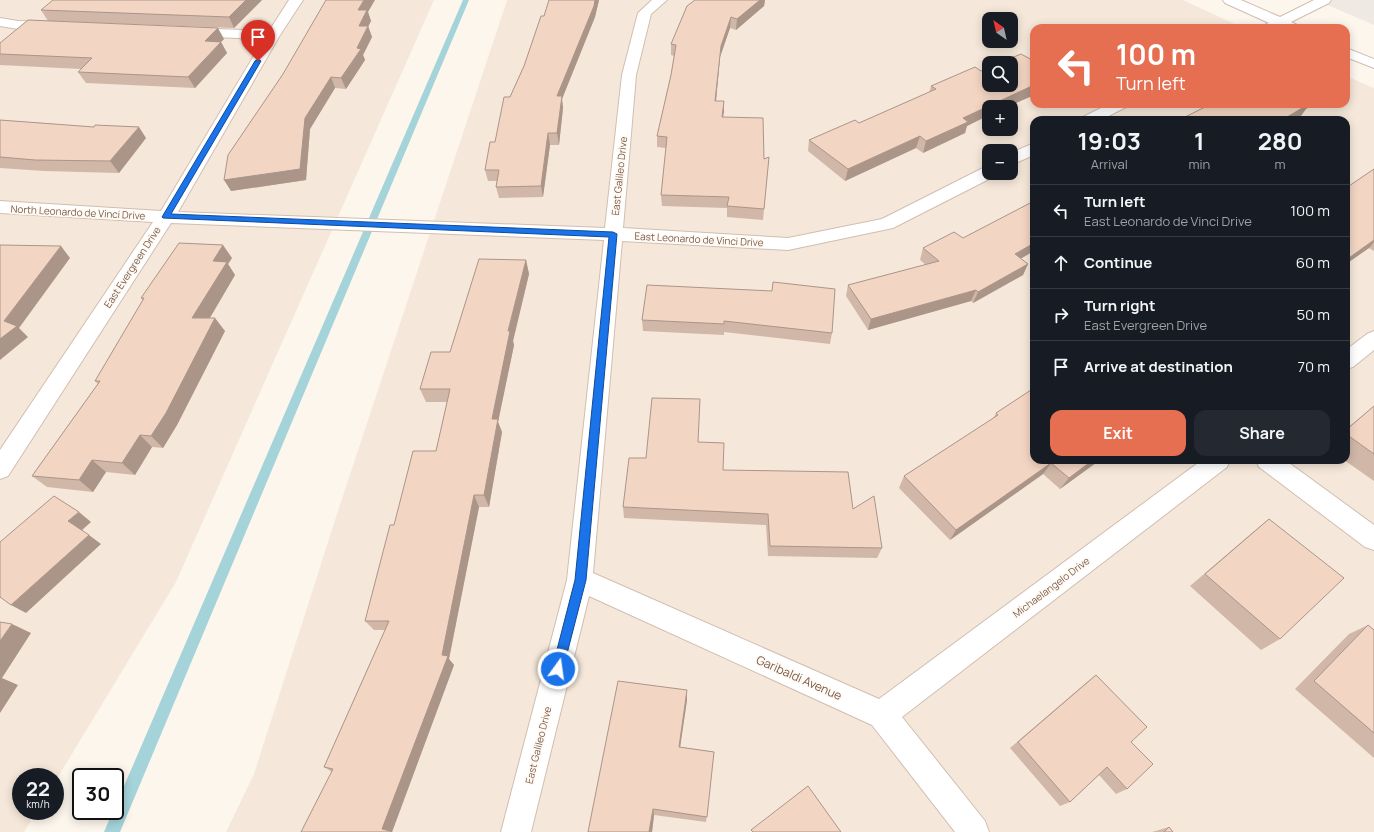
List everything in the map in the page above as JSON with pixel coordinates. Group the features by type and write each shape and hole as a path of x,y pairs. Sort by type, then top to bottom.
{"street":[{"name":"East Evergreen Drive","path":"0,469 166,217 273,35 296,0"},
{"name":"East Galileo Drive","path":"516,832 580,580 629,75 645,12 660,0"},
{"path":"1230,0 1272,24"},
{"path":"1276,24 1324,0"},
{"path":"0,22 18,25 66,27"},
{"path":"177,31 273,35"},
{"path":"1350,54 1374,64"},
{"path":"1097,116 1113,108"},
{"path":"1018,156 1030,150"},
{"name":"East Leonardo de Vinci Drive","path":"372,225 613,234 788,244 887,224 982,176"},
{"name":"North Leonardo de Vinci Drive","path":"0,207 166,217 372,225"},
{"path":"1350,358 1374,339"},
{"name":"Michaelangelo Drive","path":"882,715 1214,464"},
{"path":"1272,464 1374,539"},
{"name":"Garibaldi Avenue","path":"580,580 882,715 974,832"}],"shaded area":[{"path":"0,0 434,0 176,582 63,768 12,768 12,820 31,820 24,832 0,832"},
{"path":"507,0 1183,0 1234,24 1030,24 1030,108 1350,108 1350,78 1374,88 1374,832 226,832 254,774 335,520"},
{"path":"1316,0 1374,0 1374,25"}],"building":[{"path":"53,0 246,0 229,17 41,10"},
{"path":"326,0 364,0 358,10 367,10 359,26 368,26 357,48 361,49 341,78 331,77 305,118 300,169 224,180 228,155 283,74"},
{"path":"549,0 595,0 594,6 557,96 562,96 557,133 548,133 541,186 496,187 499,170 485,170 490,142 495,142 504,97 510,97 524,66 541,16 544,16"},
{"path":"695,0 760,0 737,19 731,17 721,46 715,101 724,101 722,117 763,118 764,159 769,157 764,209 727,206 729,197 661,195 667,137 657,136 671,75 676,45 671,44 687,6"},
{"path":"28,20 218,28 205,41 221,42 188,77 78,72 92,58 0,54 0,43"},
{"path":"1021,54 1030,59 1030,87 1002,100 982,100 982,109 963,118 968,122 926,141 920,136 848,169 809,140 855,120 859,123 936,89 931,86 975,67 981,71 982,92 1018,92 1018,56 1016,56"},
{"path":"1203,108 1302,108 1289,116 1187,116"},
{"path":"0,120 94,127 95,125 139,127 110,161 35,160 0,157"},
{"path":"1374,169 1374,240 1350,257 1350,185"},
{"path":"1030,203 1030,245 1015,254 1028,264 978,292 976,290 871,319 848,285 939,261 923,248 954,232 963,238"},
{"path":"179,243 223,245 213,261 227,262 192,318 215,318 166,413 151,436 140,435 122,463 92,460 79,480 32,476 100,381 95,381 144,298 141,298"},
{"path":"0,245 61,246 4,321 17,326 0,339"},
{"path":"479,259 526,260 508,331 510,331 492,419 498,419 484,495 474,495 442,655 448,656 382,829 390,832 301,832 333,769 324,767 389,621 365,621 390,525 394,525 413,451 436,451 450,389 420,389 431,352 450,352"},
{"path":"773,282 835,289 832,333 724,321 724,324 642,320 647,285 772,291"},
{"path":"1030,391 1030,464 1050,464 956,530 904,476 998,415 996,413"},
{"path":"652,398 700,399 698,442 724,443 723,470 848,472 853,509 874,496 882,548 770,546 768,514 623,507 629,458 646,458"},
{"path":"1374,406 1374,454 1350,437 1350,427"},
{"path":"1052,464 1088,464 1069,478"},
{"path":"54,496 79,512 68,521 89,535 11,605 0,597 0,542"},
{"path":"1269,519 1344,578 1280,639 1205,574"},
{"path":"0,622 12,624 0,641"},
{"path":"1368,625 1374,630 1374,733 1314,681"},
{"path":"1096,675 1147,727 1131,742 1153,764 1127,789 1107,767 1070,802 1018,742"},
{"path":"618,681 687,690 679,747 714,752 707,817 653,809 649,832 588,832"},
{"path":"808,786 841,832 753,832 751,830"},
{"path":"1169,827 1173,832 1164,832"}],"waterway":[{"path":"112,832 466,0"}],"route":[{"path":"258,61 166,217 613,234 580,580 558,669"}]}
